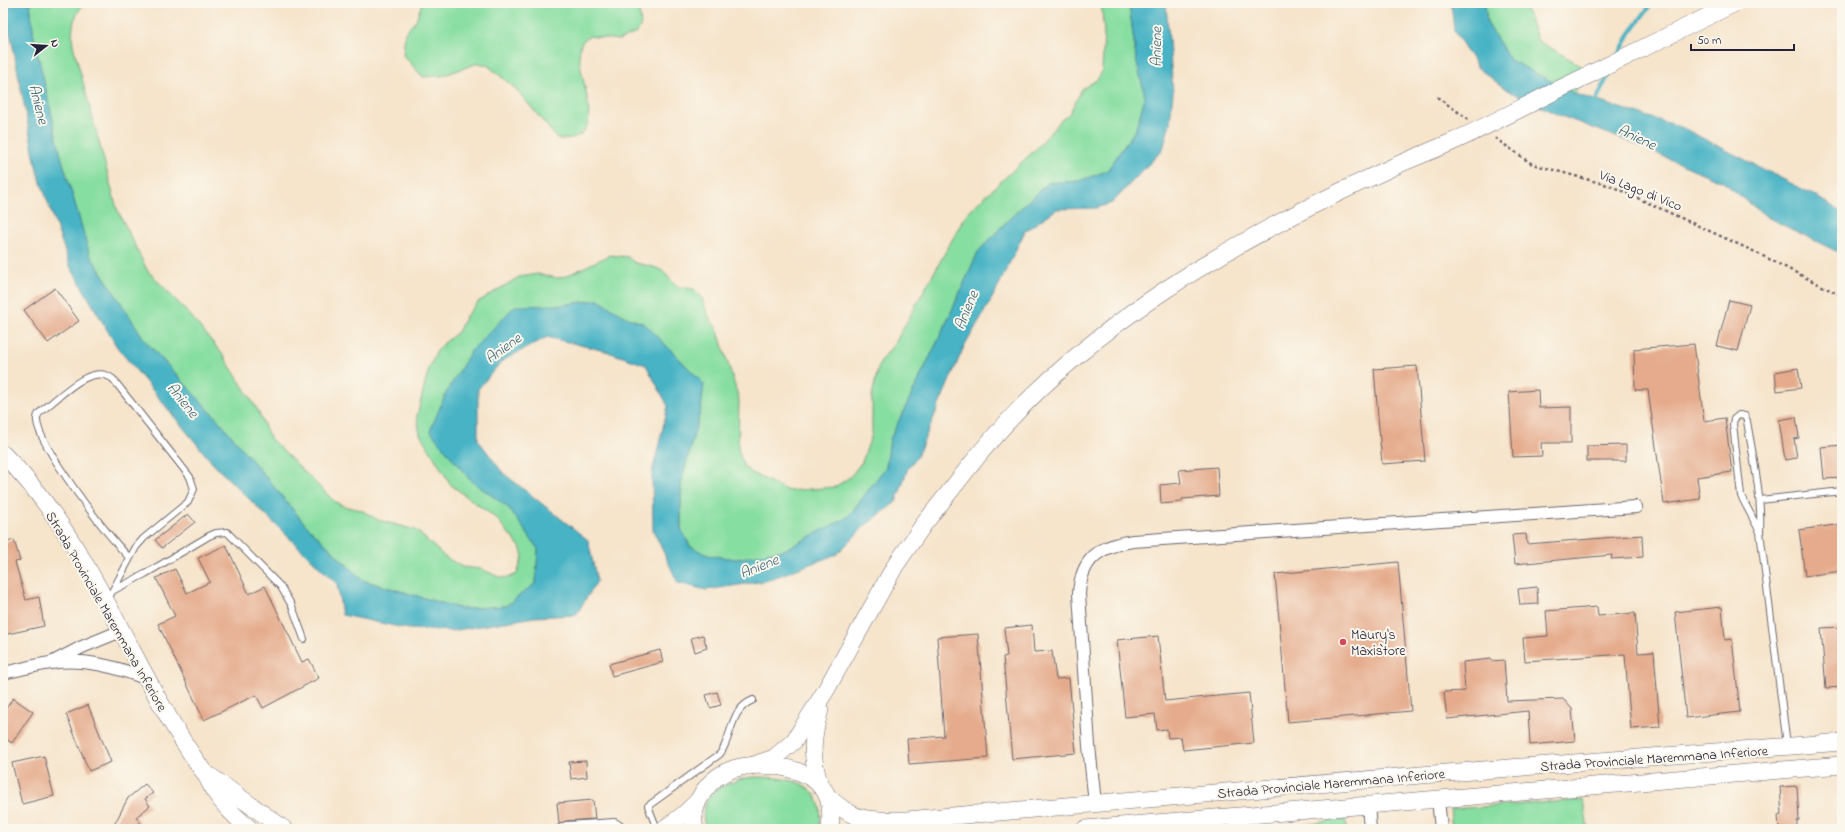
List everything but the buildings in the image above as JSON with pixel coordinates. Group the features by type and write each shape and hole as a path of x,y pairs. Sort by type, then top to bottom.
{"main road":[{"path":"664,829 682,816 698,801 708,787 720,776 733,769 751,766 774,758 790,746 826,690 894,566 924,524 985,447 1039,390 1083,351 1146,303 1198,269 1336,195 1395,166 1454,141 1735,3"},
{"name":"Strada Provinciale Maremmana Inferiore","path":"3,454 30,483 51,510 110,597 121,632 174,728 205,772 225,806 250,829"},
{"path":"826,690 814,728 812,746 815,769 823,791 830,829"},
{"name":"Strada Provinciale Maremmana Inferiore","path":"751,766 776,766 798,771 846,812 863,819 907,820 1421,775 1842,742"},
{"name":"Strada Provinciale Maremmana Inferiore","path":"1085,829 1842,765"},
{"name":"Strada Provinciale Maremmana Inferiore","path":"205,772 284,829"},
{"path":"693,827 698,801"}],"street":[{"path":"1095,803 1089,746 1079,594 1081,578 1087,563 1097,552 1104,548 1133,541 1636,507"},
{"path":"3,673 52,662 121,632"},
{"path":"52,662 105,665 122,669 147,679"},
{"path":"1438,799 1441,829"},
{"path":"1368,805 1370,829"}],"lane":[{"path":"110,597 130,558 144,538 188,502 194,489 190,477 113,379 103,373 96,374 84,378 40,412 37,420 46,446 105,530 130,558"},
{"path":"1760,532 1745,506 1740,487 1733,424 1734,419 1739,415 1745,416 1748,421 1760,500 1760,532 1788,747"},
{"path":"1760,500 1842,491"},
{"path":"110,597 145,574 209,536 216,533 227,532 281,587 292,606 304,639"},
{"path":"657,829 648,806 720,754 728,742 735,715 742,706 753,700"},
{"path":"558,829 566,825 615,822 626,829"}],"path":[{"path":"1437,97 1469,120"},
{"name":"Via Lago di Vico","path":"1494,137 1532,164 1611,186 1748,249 1842,296"}],"green space":[{"path":"30,3 86,3 78,12 74,22 72,33 73,45 117,209 147,270 190,315 223,355 257,409 270,438 334,501 343,506 361,510 378,520 416,530 445,557 462,567 481,569 499,577 508,578 517,574 523,556 520,547 496,518 451,485 420,434 417,416 429,368 437,351 458,332 466,316 478,302 519,277 538,274 557,278 566,276 610,255 628,257 635,263 654,267 663,271 676,286 694,289 701,296 708,315 718,331 739,399 738,449 744,467 752,473 788,491 835,487 850,477 862,462 872,434 872,396 878,368 882,359 895,343 967,213 1037,148 1061,120 1069,114 1082,89 1098,79 1102,71 1104,32 1101,3 1129,3 1136,58 1145,97 1136,129 1107,171 1079,181 1048,183 1007,221 978,252 944,328 890,439 886,467 848,517 784,550 736,559 707,555 690,546 681,529 681,483 701,408 704,384 645,324 626,317 598,300 562,305 471,351 470,480 509,508 538,549 536,583 506,606 462,609 362,580 305,524 219,421 146,342 90,255 61,156 34,38"},
{"path":"422,3 638,3 641,24 637,33 618,40 589,36 582,42 579,53 588,101 589,116 586,129 576,137 558,139 515,88 487,65 478,63 442,76 423,77 403,55 405,33 416,20"},
{"path":"1485,3 1524,3 1538,41 1582,66 1575,94 1510,60 1487,23"},
{"path":"753,777 780,778 803,785 812,791 818,801 821,813 819,829 706,829 703,817 704,807 708,798 723,786"},
{"path":"1583,800 1588,829 1452,829 1450,809"},
{"path":"1345,819 1347,829 1212,829 1248,826 1288,827"}],"water":[{"name":"Aniene","path":"3,3 30,3 34,38 61,156 90,255 146,342 219,421 305,524 362,580 462,609 506,606 536,583 538,549 509,508 470,480 430,431 446,393 471,351 515,306 562,305 598,300 626,317 645,324 704,384 701,408 681,483 681,529 690,546 707,555 736,559 784,550 848,517 886,467 890,439 944,328 978,252 1007,221 1048,183 1079,181 1107,171 1136,129 1145,97 1136,58 1129,3 1166,3 1173,92 1170,123 1163,149 1112,203 1096,208 1057,209 1025,231 995,293 963,349 917,457 908,468 896,502 866,525 837,554 765,581 706,590 678,583 653,530 652,473 668,406 646,365 605,351 547,337 502,361 478,389 478,440 503,473 588,540 597,581 576,615 535,617 451,631 409,629 342,615 337,584 214,465 117,347 70,266 37,171 11,37 3,12"},
{"name":"Aniene","path":"1451,3 1485,3 1487,23 1510,60 1575,94 1681,127 1810,193 1842,212 1842,254 1767,217 1723,182 1630,142 1556,114 1507,90 1478,68 1454,31"}],"waterway":[{"path":"1620,53 1630,33 1652,3"},
{"path":"1594,105 1611,70"}],"place":[{"name":"Maury's Maxistore","path":"1343,642"}]}
